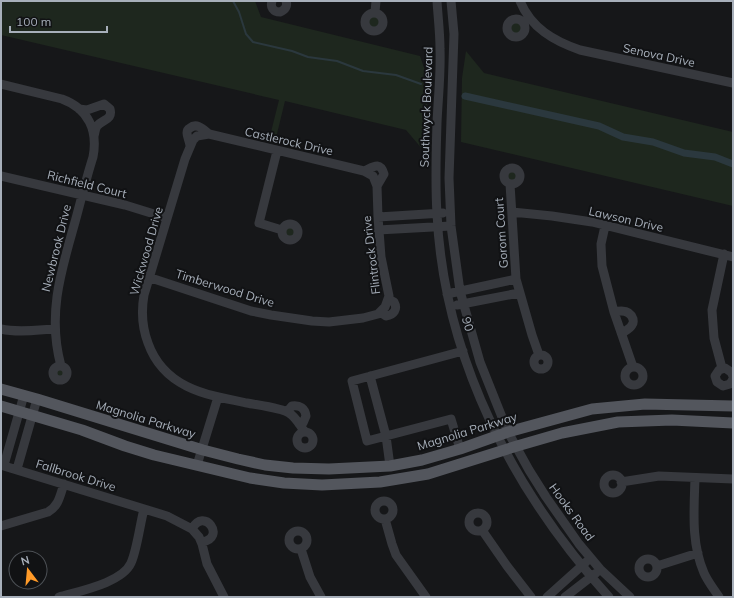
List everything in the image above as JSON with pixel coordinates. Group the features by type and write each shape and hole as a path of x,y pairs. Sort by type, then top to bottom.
{"main road":[{"name":"Magnolia Parkway","path":"1,389 202,450 265,464 293,468 329,469 390,466 422,460 460,449 508,432 592,409 645,404 733,406"},
{"path":"1,406 82,430 140,450 250,478 284,483 322,485 357,484 401,480 428,474 562,433 618,422 672,420 733,423"}],"street":[{"path":"272,1 272,8 280,12 285,9 286,1"},
{"path":"375,12 376,1"},
{"name":"Southwyck Boulevard","path":"437,1 440,49 435,178 437,214"},
{"name":"Southwyck Boulevard","path":"450,213 449,178 454,42 451,1"},
{"name":"Senova Drive","path":"520,1 525,19 548,36 561,43 580,50 733,83"},
{"path":"1,84 62,100 79,109 87,110 104,104 110,109 110,118 97,126 94,136"},
{"path":"79,109 89,121 94,136"},
{"name":"Castlerock Drive","path":"191,127 195,125 200,126 209,134"},
{"name":"Wickwood Drive","path":"190,146 187,134 191,127"},
{"name":"Castlerock Drive","path":"196,136 209,134 364,171 373,176"},
{"name":"Newbrook Drive","path":"61,366 54,330 55,311 61,272 93,157 95,147 94,136"},
{"name":"Wickwood Drive","path":"196,136 190,146 144,295 142,317 151,353 158,363 174,379 194,390 218,397 287,412"},
{"path":"277,151 259,223 282,230"},
{"name":"Castlerock Drive","path":"364,171 374,166 379,166 382,169 384,174 377,186"},
{"name":"Richfield Court","path":"1,176 82,195 167,218"},
{"name":"Flintrock Drive","path":"373,176 377,186 378,230 381,257 389,296 384,306"},
{"path":"435,178 449,178"},
{"name":"Gorom Court","path":"510,184 516,279 539,355"},
{"name":"Lawson Drive","path":"512,212 592,222 729,255"},
{"path":"378,217 450,213"},
{"name":"90","path":"450,213 463,304 480,362 508,432"},
{"name":"90","path":"437,214 447,294 450,306 463,351 480,398 497,436"},
{"path":"378,230 451,226"},
{"path":"605,226 602,244 602,266 614,312 633,367"},
{"path":"722,368 714,338 712,310 729,255"},
{"name":"Timberwood Drive","path":"150,278 251,311 312,321 329,322 362,318 378,314 384,306"},
{"name":"Gorom Court","path":"447,294 516,279"},
{"path":"450,306 519,293"},
{"path":"614,312 626,311 630,313 632,317 632,326 622,333"},
{"path":"1,329 8,331 54,330"},
{"path":"460,449 452,419 367,441 352,381 463,351"},
{"path":"722,368 729,369 733,377 730,384 726,386 720,385 715,376 722,368"},
{"path":"370,376 386,436 390,466"},
{"path":"2,465 24,395"},
{"path":"198,465 218,397"},
{"path":"17,469 37,399"},
{"path":"292,406 300,406 303,408 306,416 302,422 302,428 294,417 287,412 292,406"},
{"name":"Hooks Road","path":"508,432 546,497 579,544 600,569 630,597"},
{"name":"Hooks Road","path":"497,436 547,520 581,566 609,597"},
{"name":"Fallbrook Drive","path":"2,465 167,516 192,529"},
{"path":"621,482 659,476 733,479"},
{"path":"695,478 694,529 698,553 705,574 719,597"},
{"path":"1,526 54,509 64,484"},
{"path":"59,597 115,579 126,570 133,558 144,509"},
{"path":"385,519 396,555 426,597"},
{"path":"202,542 211,538 213,533 213,528 210,523 205,521 199,521 192,529 202,542 207,564 224,597"},
{"path":"482,530 531,597"},
{"path":"301,549 310,577 321,597"},
{"path":"657,566 698,553"},
{"path":"547,597 591,557"},
{"path":"565,597 600,569"}],"shaded area":[{"path":"1,1 255,1 261,17 420,56 429,82 423,150 406,130 285,101 275,142 269,140 279,100 1,35"},
{"path":"371,14 377,14 382,19 380,28 377,30 371,30 366,25 366,19"},
{"path":"513,20 519,20 524,25 522,34 519,36 513,36 508,31 508,25"},
{"path":"466,51 484,73 733,132 733,206 461,142 462,78"},
{"path":"513,171 519,173 521,179 519,185 513,187 507,185 505,179 507,173"},
{"path":"288,224 294,224 299,229 297,238 294,240 288,240 283,235 283,229"},
{"path":"62,367 68,369 70,375 68,381 62,383 56,381 54,375 56,369"}],"waterway":[{"path":"233,1 239,12 246,34 253,42 292,51 308,57 337,61 363,71 396,75 421,84"},
{"path":"465,96 599,126 623,137 653,142 684,153 715,157 733,164"}]}
